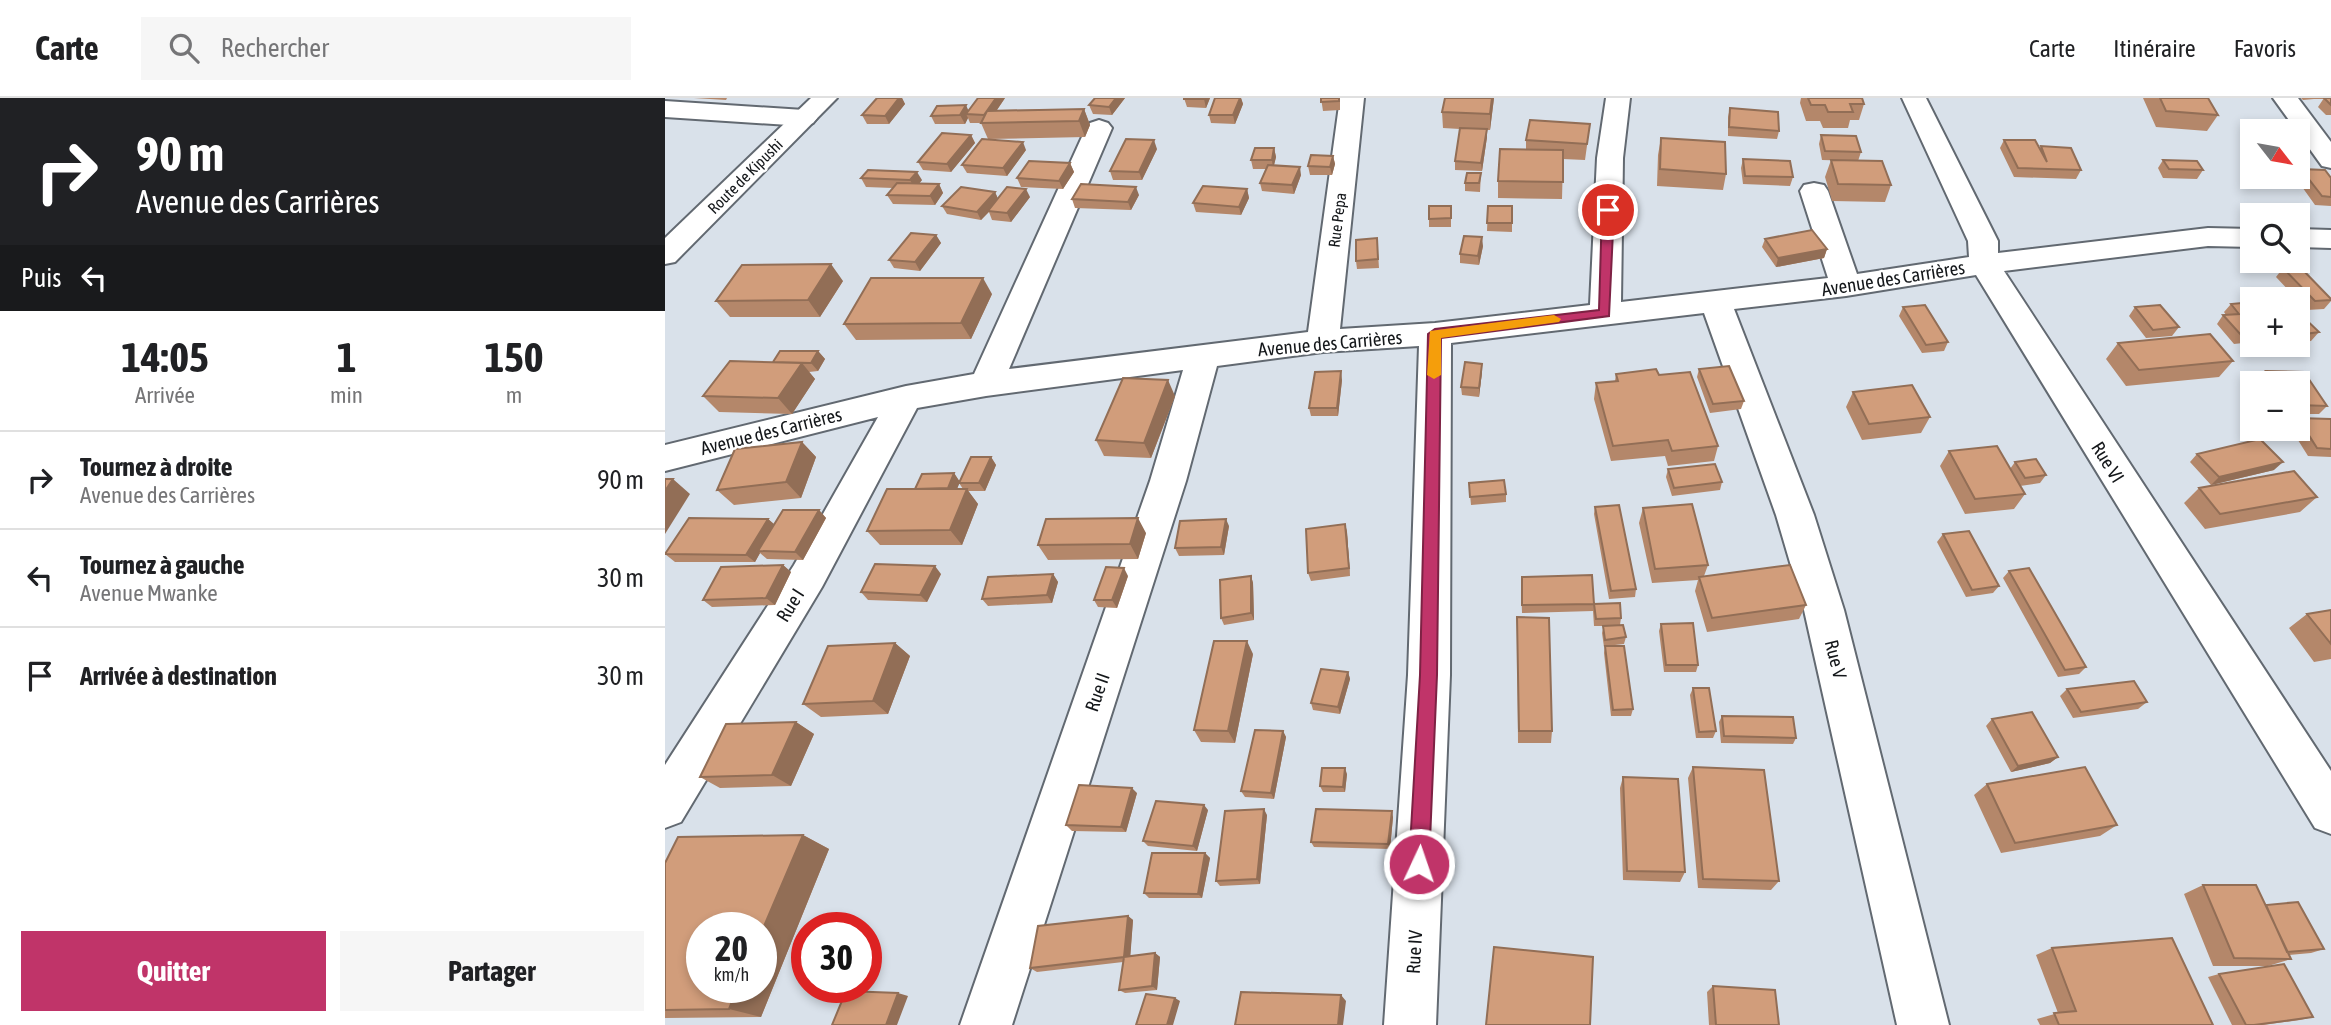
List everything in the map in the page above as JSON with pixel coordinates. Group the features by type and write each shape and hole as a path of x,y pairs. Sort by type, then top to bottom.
{"street":[{"name":"Route de Kipushi","path":"665,254 825,98"},
{"name":"Rue Pepa","path":"1323,341 1352,98"},
{"path":"1605,313 1610,158 1618,98"},
{"name":"Rue VI","path":"1914,98 1983,240 1984,264 2331,812"},
{"path":"2285,98 2331,160"},
{"path":"665,109 803,118"},
{"path":"986,384 1099,128"},
{"path":"1814,191 1846,286"},
{"name":"Avenue des Carrières","path":"665,458 906,398 986,384 1323,341 1435,334 1716,302 1846,286 1984,264 2208,237 2240,238"},
{"path":"2310,238 2331,239"},
{"name":"Rue V","path":"1716,302 1795,515 1824,610 1923,1025"},
{"name":"Rue IV","path":"1410,1025 1429,675 1435,334"},
{"name":"Rue II","path":"986,1025 1168,481 1203,357"},
{"name":"Rue I","path":"665,806 808,576 906,398"}],"building":[{"path":"877,98 899,98 885,116 862,115"},
{"path":"978,98 996,98 984,115 966,114"},
{"path":"1095,98 1116,98 1109,107 1089,105"},
{"path":"1215,98 1240,98 1233,115 1209,115"},
{"path":"1321,98 1339,98 1339,101 1321,102"},
{"path":"1445,98 1492,98 1490,114 1442,112"},
{"path":"1808,98 1862,98 1864,104 1850,104 1853,112 1828,112 1825,105 1811,105"},
{"path":"2160,98 2208,98 2218,115 2166,111"},
{"path":"966,105 960,115 931,116 937,106"},
{"path":"1730,108 1778,112 1779,131 1729,127"},
{"path":"1084,109 1079,121 981,123 987,111"},
{"path":"1530,120 1590,124 1587,144 1526,140"},
{"path":"1460,128 1487,129 1481,163 1455,161"},
{"path":"942,133 971,135 947,164 918,162"},
{"path":"1821,135 1856,136 1861,152 1825,151"},
{"path":"1661,138 1725,142 1726,174 1660,169"},
{"path":"982,139 1023,142 1003,168 962,165"},
{"path":"1126,139 1154,140 1139,172 1110,171"},
{"path":"2004,140 2035,140 2047,162 2041,146 2071,148 2081,170 2018,168"},
{"path":"1255,148 1274,148 1272,160 1251,160"},
{"path":"1500,149 1563,150 1563,182 1498,181"},
{"path":"1311,155 1333,156 1330,167 1308,166"},
{"path":"1743,159 1790,161 1793,177 1745,176"},
{"path":"1831,160 1882,161 1891,185 1838,184"},
{"path":"2163,160 2197,161 2203,170 2169,169"},
{"path":"1029,161 1070,163 1059,181 1017,178"},
{"path":"1268,165 1300,167 1292,185 1260,183"},
{"path":"2310,169 2325,170 2331,178 2331,197 2322,196 2310,181"},
{"path":"868,170 917,172 910,180 861,178"},
{"path":"1467,173 1481,173 1479,183 1465,183"},
{"path":"897,183 939,184 930,196 887,195"},
{"path":"1081,184 1136,187 1128,202 1072,199"},
{"path":"1203,186 1247,189 1239,207 1193,203"},
{"path":"961,187 995,192 977,212 942,206"},
{"path":"1007,187 1026,189 1007,213 988,211"},
{"path":"1429,206 1451,206 1451,218 1429,219"},
{"path":"1488,206 1512,206 1512,223 1487,223"},
{"path":"1812,230 1827,249 1778,258 1765,239"},
{"path":"911,233 936,235 915,262 889,260"},
{"path":"1464,236 1482,237 1478,256 1460,254"},
{"path":"1377,238 1378,259 1356,261 1356,240"},
{"path":"831,264 808,300 716,301 742,265"},
{"path":"2288,273 2306,273 2331,300 2315,301 2310,296 2310,287 2301,287"},
{"path":"871,278 983,278 961,323 844,324"},
{"path":"2240,303 2240,334 2223,315 2239,314 2231,304"},
{"path":"1925,305 1948,342 1926,345 1903,307"},
{"path":"2160,305 2179,327 2153,330 2135,307"},
{"path":"2310,323 2319,332 2310,333"},
{"path":"2210,334 2233,361 2139,370 2118,343"},
{"path":"780,351 818,351 811,363 773,362"},
{"path":"730,361 802,363 778,398 703,396"},
{"path":"1465,362 1482,364 1479,388 1461,387"},
{"path":"1729,366 1744,401 1713,404 1699,369"},
{"path":"1656,369 1659,375 1690,372 1718,446 1672,451 1668,440 1613,446 1596,383 1618,381 1616,374"},
{"path":"1341,371 1337,408 1309,408 1315,372"},
{"path":"1123,378 1168,380 1144,443 1096,440"},
{"path":"2310,381 2327,406 2310,405"},
{"path":"1912,385 1930,417 1869,424 1853,392"},
{"path":"2310,418 2331,419 2331,449 2317,448 2310,437"},
{"path":"2262,441 2283,462 2219,477 2197,454"},
{"path":"802,442 786,482 717,490 735,449"},
{"path":"1997,446 2025,494 1975,499 1949,451"},
{"path":"971,457 991,457 979,483 959,483"},
{"path":"2036,459 2046,475 2025,478 2015,462"},
{"path":"1715,464 1722,482 1674,488 1668,469"},
{"path":"2294,471 2317,497 2220,514 2199,488"},
{"path":"954,473 948,488 915,489 922,474"},
{"path":"665,479 673,479 665,491"},
{"path":"1504,480 1506,494 1470,497 1469,483"},
{"path":"887,489 967,489 950,530 867,531"},
{"path":"1692,504 1708,565 1655,569 1643,508"},
{"path":"1619,505 1636,589 1611,591 1595,507"},
{"path":"783,510 819,510 795,552 758,551"},
{"path":"689,518 768,519 746,555 665,554"},
{"path":"1138,518 1130,544 1038,545 1046,519"},
{"path":"1226,519 1221,547 1175,548 1180,521"},
{"path":"1345,524 1349,568 1308,573 1306,529"},
{"path":"1969,531 1999,586 1972,590 1943,534"},
{"path":"875,564 935,566 920,595 861,592"},
{"path":"783,565 766,598 703,600 721,567"},
{"path":"1790,565 1806,605 1712,618 1699,577"},
{"path":"1106,567 1124,568 1112,600 1094,600"},
{"path":"2029,568 2086,667 2065,670 2009,571"},
{"path":"1053,574 1047,595 982,599 988,577"},
{"path":"1592,575 1594,604 1522,605 1522,577"},
{"path":"1251,576 1251,613 1221,618 1220,580"},
{"path":"1620,603 1621,618 1596,619 1594,604"},
{"path":"2331,610 2331,644 2307,614"},
{"path":"1517,617 1549,618 1552,731 1519,731"},
{"path":"1693,623 1698,665 1666,665 1661,624"},
{"path":"1623,625 1626,637 1605,640 1603,626"},
{"path":"1214,641 1247,641 1228,731 1194,730"},
{"path":"895,643 873,701 803,704 828,646"},
{"path":"1605,646 1624,646 1633,709 1613,710"},
{"path":"1321,669 1348,672 1338,707 1311,703"},
{"path":"2134,681 2147,702 2081,712 2067,689"},
{"path":"1693,688 1709,688 1716,731 1699,732"},
{"path":"2032,712 2058,757 2018,766 1992,719"},
{"path":"1722,716 1793,717 1796,738 1724,736"},
{"path":"796,722 772,775 700,777 726,724"},
{"path":"1255,730 1283,731 1271,793 1241,791"},
{"path":"1693,767 1764,770 1779,881 1703,879"},
{"path":"2085,767 2117,825 2015,843 1987,784"},
{"path":"1322,768 1345,768 1343,787 1320,786"},
{"path":"1623,777 1678,779 1685,872 1627,871"},
{"path":"1079,785 1132,788 1121,827 1066,825"},
{"path":"1156,801 1204,805 1193,846 1143,841"},
{"path":"1264,809 1257,879 1216,881 1225,811"},
{"path":"1316,809 1392,811 1388,844 1311,842"},
{"path":"803,835 770,912 686,912 686,1003 731,1003 729,1009 665,1010 665,863 678,837"},
{"path":"1152,853 1205,853 1198,894 1144,893"},
{"path":"2203,885 2256,885 2291,959 2234,958"},
{"path":"2298,902 2324,949 2287,952 2266,905"},
{"path":"1128,916 1124,957 1030,968 1038,926"},
{"path":"2172,938 2213,1025 2059,1025 2054,1013 2076,1011 2052,948"},
{"path":"1494,947 1593,957 1590,1025 1486,1025"},
{"path":"1155,953 1152,986 1119,990 1124,957"},
{"path":"2284,964 2313,1017 2246,1025 2219,974"},
{"path":"1713,986 1775,990 1779,1025 1716,1025"},
{"path":"882,992 898,993 886,1025 832,1025 841,1003 882,1003"},
{"path":"1241,992 1341,995 1338,1025 1235,1025"},
{"path":"1146,994 1175,998 1167,1025 1136,1025"}],"slow traffic":[{"path":"1434,375 1435,334 1554,319"}],"route":[{"path":"1419,864 1429,675 1435,334 1605,313 1608,210"}]}
